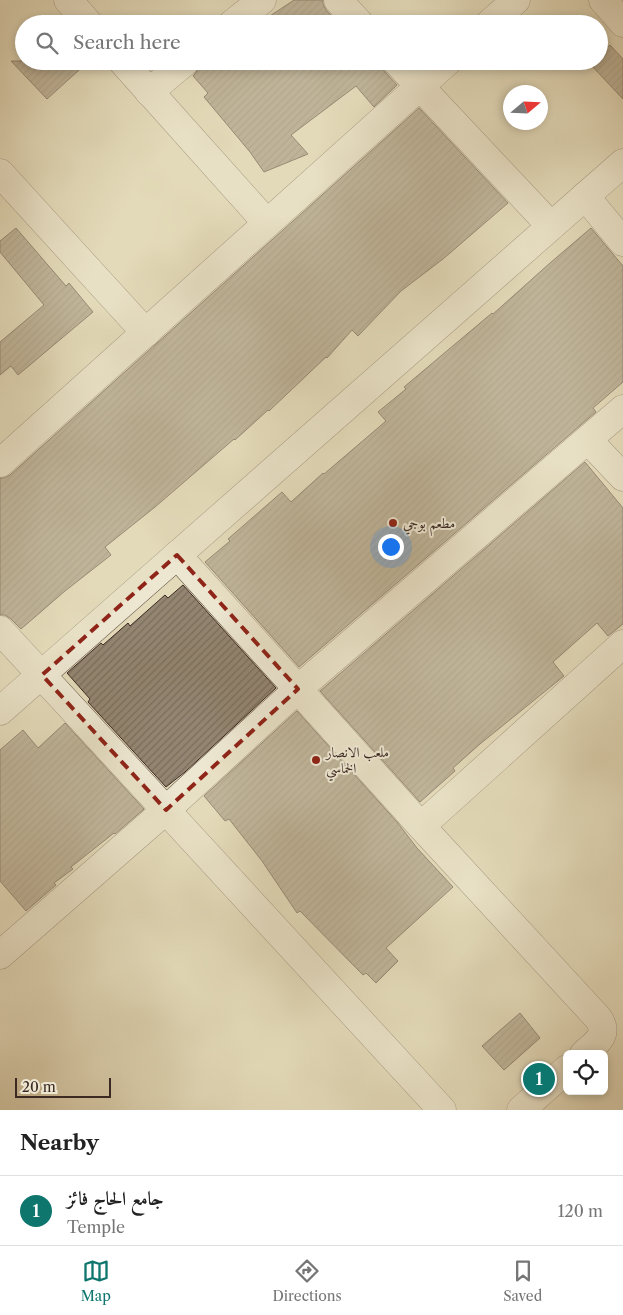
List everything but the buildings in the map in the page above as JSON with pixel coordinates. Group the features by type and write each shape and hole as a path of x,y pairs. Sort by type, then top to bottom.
{"street":[{"path":"68,0 81,15"},
{"path":"243,15 262,0"},
{"path":"338,0 352,15"},
{"path":"499,15 516,0"},
{"path":"603,0 623,22"},
{"path":"130,70 267,223"},
{"path":"149,92 175,70"},
{"path":"404,70 551,226"},
{"path":"3,453 146,332 438,70"},
{"path":"0,711 623,162"},
{"path":"0,173 146,332"},
{"path":"585,196 623,242"},
{"path":"0,955 166,810 298,689 623,409"},
{"path":"588,440 623,478"},
{"path":"177,556 421,826 598,1018 601,1023 602,1034 600,1040 589,1050"},
{"path":"0,630 442,1110"},
{"path":"421,826 623,644"},
{"path":"521,1110 563,1073"}],"highlighted area":[{"path":"177,555 298,689 166,810 42,675"}],"place":[{"name":"مطعم بوجي","path":"393,523"},
{"name":"ملعب الانصار الخماسي","path":"316,760"},
{"name":"جامع الحاج فائز","path":"539,1079"}]}
